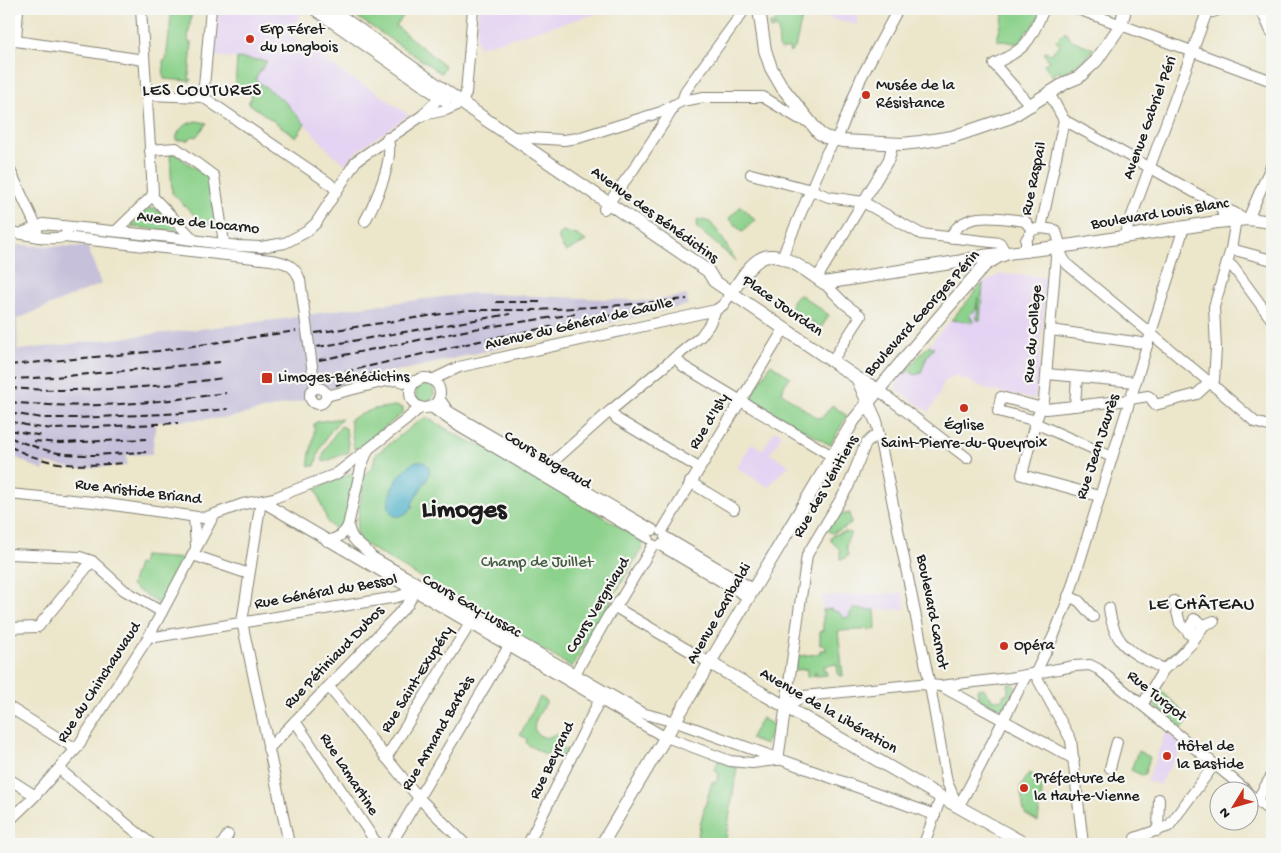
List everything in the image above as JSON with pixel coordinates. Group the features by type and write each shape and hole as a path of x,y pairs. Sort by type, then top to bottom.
{"main road":[{"path":"315,9 443,94"},
{"path":"330,9 458,105"},
{"path":"1011,117 1070,87 1100,57 1109,52 1122,33 1121,25 1125,9"},
{"path":"1262,9 1272,31"},
{"path":"761,10 765,50 771,68 782,87 806,116 832,137 893,143 942,140 1024,114 1051,96"},
{"name":"Avenue des Bénédictins","path":"458,105 514,137 606,206"},
{"name":"Avenue des Bénédictins","path":"458,105 606,206 708,271 714,281"},
{"name":"Boulevard Louis Blanc","path":"820,280 957,262 983,256 1056,248 1238,220 1272,222"},
{"name":"Boulevard Georges Périn","path":"868,402 877,389 902,363 980,271 990,261 1006,254"},
{"path":"732,292 746,272 760,258 769,255 782,257"},
{"name":"Place Jourdan","path":"782,257 820,280"},
{"path":"957,262 970,265 980,271"},
{"name":"Place Jourdan","path":"714,281 857,378 877,389"},
{"path":"857,378 876,421"},
{"path":"876,421 877,389"},
{"name":"Avenue Garibaldi","path":"602,844 832,456 854,420 868,402"},
{"name":"Avenue de la Libération","path":"710,663 941,798 1025,844"}],"street":[{"path":"18,9 13,40 144,60"},
{"path":"116,231 152,196 153,192 141,9"},
{"path":"203,97 211,9"},
{"path":"458,105 466,93 473,9"},
{"path":"606,206 686,90 745,9"},
{"path":"782,257 812,190 832,137 898,9"},
{"path":"1031,106 994,64 1016,54 1029,41 1044,9"},
{"path":"1078,9 1272,81"},
{"path":"1207,10 1212,12 1221,9"},
{"name":"Avenue Gabriel Péri","path":"1124,237 1207,10"},
{"name":"Avenue de Locarno","path":"37,231 43,224 261,247 276,246 292,241 316,223 356,161 423,115 443,94"},
{"path":"147,95 203,97 329,183 336,190"},
{"path":"1051,96 1064,120 1235,213 1238,220"},
{"path":"514,137 564,140 578,138 661,112 677,103 704,97 763,97 798,118 806,116"},
{"name":"Avenue de Locarno","path":"423,115 446,110 458,105"},
{"name":"Rue Raspail","path":"1026,252 1026,240 1036,229 1064,120"},
{"path":"365,221 378,195 384,176 390,147 388,138"},
{"path":"820,280 889,159 893,143"},
{"path":"150,150 176,148 214,176 224,243"},
{"path":"1112,457 1033,420 998,412 1001,397 1042,408 1075,406 1148,396 1155,405 1196,394 1214,380 1214,306 1238,220 1272,164"},
{"path":"9,168 37,231 54,239 64,237 278,260 288,263 298,276 315,388"},
{"path":"751,174 812,190 829,197 863,202 921,234 1000,243 1006,254"},
{"path":"152,196 194,240"},
{"path":"1222,207 1238,220"},
{"path":"950,238 954,230 961,224 985,217 1025,221 1036,229 1055,230 1058,234 1056,248"},
{"path":"64,237 67,231 65,226"},
{"name":"Rue Jean Jaurès","path":"958,807 1003,720 1054,635 1184,227"},
{"path":"9,232 33,238 37,231"},
{"name":"Rue du Collège","path":"1056,248 1056,256 1060,264 1044,400 1022,475 1099,496"},
{"path":"1231,250 1272,260"},
{"path":"1227,262 1233,267 1272,320"},
{"path":"1060,264 1151,334 1255,422 1272,428"},
{"path":"845,304 842,289 846,278"},
{"name":"Place Jourdan","path":"820,280 845,304 859,313 860,319 832,361"},
{"path":"543,471 610,411 701,336 716,310 723,305 732,292"},
{"name":"Avenue du Général de Gaulle","path":"432,380 454,368 716,310"},
{"name":"Rue d'Isly","path":"657,538 784,329"},
{"path":"1051,330 1148,344"},
{"path":"675,357 683,366 832,456"},
{"path":"411,384 413,401 426,407 439,393 449,372"},
{"path":"1047,374 1135,382"},
{"path":"1075,406 1077,377"},
{"path":"315,388 311,391 310,395 312,402 317,405 322,404 326,396 386,381 397,380 411,384 426,378 432,380 439,393"},
{"path":"315,388 323,389 326,396"},
{"path":"877,389 967,458"},
{"name":"Cours Bugeaud","path":"439,393 448,412 543,471 750,593"},
{"path":"393,430 413,401"},
{"name":"Cours Bugeaud","path":"426,407 543,471"},
{"name":"Rue Aristide Briand","path":"9,494 93,502 204,518 243,504 286,494 336,474 426,407"},
{"path":"610,411 617,419 699,468"},
{"name":"Boulevard Carnot","path":"876,421 935,686 947,782 958,807"},
{"name":"Rue des Vénitiens","path":"778,760 807,555 848,487 865,445 872,438 879,435"},
{"path":"327,541 340,536 348,526 367,451"},
{"path":"690,482 734,509"},
{"path":"261,501 242,622 289,844"},
{"name":"Cours Gay-Lussac","path":"261,501 327,541 417,588 573,678 666,737 730,761 752,763 778,760"},
{"name":"Rue du Chinchauvaud","path":"9,821 76,749 149,636 214,515"},
{"path":"194,517 195,551 249,574"},
{"name":"Cours Gay-Lussac","path":"348,526 354,541 368,551 372,557 417,588"},
{"name":"Cours Vergniaud","path":"573,678 657,538"},
{"path":"9,554 80,557 92,561 124,590 162,612"},
{"path":"9,628 38,627 92,561"},
{"name":"Rue Général du Bessol","path":"149,636 155,637 397,598 417,588"},
{"name":"Rue Pétiniaud Dubos","path":"268,749 408,604 417,588"},
{"path":"1068,596 1079,601 1093,617"},
{"path":"1174,601 1180,623 1192,638"},
{"name":"Avenue de la Libération","path":"614,607 710,663"},
{"path":"1109,608 1111,625 1122,644 1136,655 1164,669"},
{"path":"1142,705 1164,669 1175,662 1192,638 1194,619 1204,625 1209,621 1214,621"},
{"name":"Rue Saint-Exupéry","path":"386,758 472,620"},
{"name":"Rue Armand Barbès","path":"391,844 511,642"},
{"name":"Rue Turgot","path":"785,707 804,696 920,684 935,686 1030,675 1062,667 1090,665 1098,669 1233,780"},
{"path":"1030,675 1070,736 1083,844"},
{"path":"970,682 974,704"},
{"path":"935,686 974,704 1074,759"},
{"path":"329,687 419,798 465,844"},
{"name":"Cours Gay-Lussac","path":"602,695 642,713 934,815"},
{"name":"Rue Beyrand","path":"528,844 602,695"},
{"path":"9,706 76,749"},
{"name":"Rue Lamartine","path":"295,721 377,844"},
{"path":"1110,768 1117,742"},
{"path":"1135,838 1169,826 1214,765"},
{"path":"60,768 151,844"},
{"path":"1258,798 1272,775"},
{"path":"9,779 34,795"},
{"path":"924,844 941,798"},
{"path":"1158,831 1159,800"},
{"path":"1258,801 1272,813"},
{"path":"222,844 228,835"}],"shaded area":[{"path":"218,9 300,9 304,11 288,33 350,78 373,90 409,115 357,151 346,164 332,154 285,102 255,79 267,61 214,56"},
{"path":"479,9 600,9 599,13 479,47 476,39"},
{"path":"805,9 858,9 857,25 811,14 804,11"},
{"path":"9,245 88,247 101,284 17,319 18,350 284,319 344,309 474,293 650,301 687,295 688,305 408,369 381,373 342,384 301,401 227,418 156,422 152,454 126,455 127,465 77,469 45,463 43,471 9,454"},
{"path":"1001,274 1043,277 1046,281 1036,395 1034,399 989,390 956,375 944,382 929,412 896,389 896,383 983,283"},
{"path":"775,430 782,434 770,454 789,465 768,487 737,468 752,443 763,450"},
{"path":"903,593 905,609 875,610 876,629 823,631 822,596"},
{"name":"Hôtel de la Bastide","path":"1166,731 1184,746 1164,776 1161,785 1147,781"}],"green space":[{"path":"172,9 192,9 188,38 189,43 192,43 189,78 191,81 164,79 163,61 166,60"},
{"path":"345,9 408,9 396,26 445,66 441,73"},
{"path":"1005,9 1042,9 1032,31 1027,30 1020,44 997,40"},
{"path":"775,15 802,18 795,48 790,53 789,48 781,50 779,48 778,29 776,29 776,26 773,26 774,29 770,30 770,23 776,23"},
{"path":"1065,31 1072,40 1094,49 1088,56 1062,75 1059,71 1052,76 1044,64 1049,61 1044,54 1046,51 1050,54 1060,45 1056,40"},
{"path":"237,58 267,61 255,79 285,102 305,124 296,137 248,103 252,96 243,89 240,92 235,89"},
{"path":"196,121 207,123 196,137 193,136 188,140 176,140 178,132 183,127"},
{"path":"170,153 175,154 208,177 216,224 205,225 202,223 172,193"},
{"path":"741,206 755,220 742,232 729,218"},
{"path":"148,208 160,210 178,231 130,227"},
{"path":"698,219 710,222 736,261 696,227"},
{"path":"563,232 577,235 586,241 566,252 559,241 559,235"},
{"path":"983,283 980,320 977,320 978,297 976,310 969,315 974,322 951,320"},
{"path":"801,295 829,315 821,328 792,309 793,300"},
{"path":"929,345 934,348 927,356 921,373 915,375 908,370 906,374 904,373"},
{"path":"771,364 790,377 782,393 817,418 823,417 832,405 847,416 830,445 753,400 752,395"},
{"path":"425,384 432,386 434,393 432,400 425,402 418,400 416,393 418,386"},
{"path":"395,406 403,408 403,413 357,449 354,449 350,419 374,409"},
{"path":"342,418 325,440 315,466 309,466 314,424 316,422"},
{"name":"Champ de Juillet","path":"427,418 475,445 477,442 644,541 642,548 572,667 364,544 356,534 364,475 373,467 375,455 419,421"},
{"path":"341,426 346,428 349,452 324,462 322,459 326,450"},
{"path":"352,473 355,474 344,524 339,529 335,529 328,523 316,489"},
{"path":"850,513 851,523 845,528 832,533 827,530 836,516"},
{"path":"845,532 851,533 846,544 848,556 840,559 840,550 831,541 831,538 833,535"},
{"path":"143,556 186,559 161,605 131,586 138,564 141,565"},
{"path":"832,609 845,618 849,617 853,609 875,610 876,629 838,631 843,676 838,675 837,664 824,666 824,671 826,671 827,675 816,676 815,672 814,676 807,677 807,669 795,670 797,656 820,654 820,650 826,650 825,645 820,645 820,631 823,631 823,610"},
{"path":"1008,684 1013,684 1016,687 1004,709 999,709 979,699 977,689 984,688 992,700 1003,699 1003,695 1008,694"},
{"path":"1158,687 1190,719 1182,729 1153,705 1152,701"},
{"path":"540,697 546,703 537,718 534,728 540,736 547,738 555,734 559,735 560,748 572,750 567,761 550,750 547,755 528,745 527,739 520,735"},
{"path":"762,718 775,726 766,745 750,739"},
{"path":"1138,751 1150,757 1144,776 1131,770"},
{"path":"718,760 737,768 725,844 696,844 712,782 716,783 719,773 715,771"},
{"path":"1029,773 1035,776 1041,787 1042,794 1038,822 1025,814 1024,811 1020,788"}],"water":[{"path":"416,461 425,462 429,467 428,478 412,504 413,506 404,515 394,515 391,513 388,502 392,488 406,469"}],"railway":[{"path":"315,333 468,310 536,310 687,299"},
{"path":"496,302 543,302"},
{"path":"322,377 497,337 640,310"},
{"path":"317,347 510,314"},
{"path":"319,360 474,329 575,314"},
{"path":"9,365 158,351 296,331"},
{"path":"9,379 55,377 220,362"},
{"path":"336,385 379,371"},
{"path":"9,388 116,389 223,378"},
{"path":"9,402 63,405 117,404 172,400 226,393"},
{"path":"9,413 42,418 76,418 186,413 228,409"},
{"path":"9,421 34,427 54,429 178,423"},
{"path":"9,430 43,436"},
{"path":"9,437 42,449 65,454 88,455 146,452"},
{"path":"33,441 61,443 146,439"},
{"path":"9,446 38,458 65,464 124,463"}],"place":[{"name":"Erp Féret du Longbois","path":"250,39"},
{"name":"Musée de la Résistance","path":"866,95"},
{"name":"Limoges-Bénédictins","path":"267,378"},
{"name":"Église Saint-Pierre-du-Queyroix","path":"964,408"},
{"name":"Opéra","path":"1004,646"},
{"name":"Hôtel de la Bastide","path":"1167,756"},
{"name":"Préfecture de la Haute-Vienne","path":"1024,788"}],"district":[{"name":"LES COUTURES","path":"202,91"},
{"name":"Limoges","path":"464,511"},
{"name":"LE CHÂTEAU","path":"1202,605"}]}
